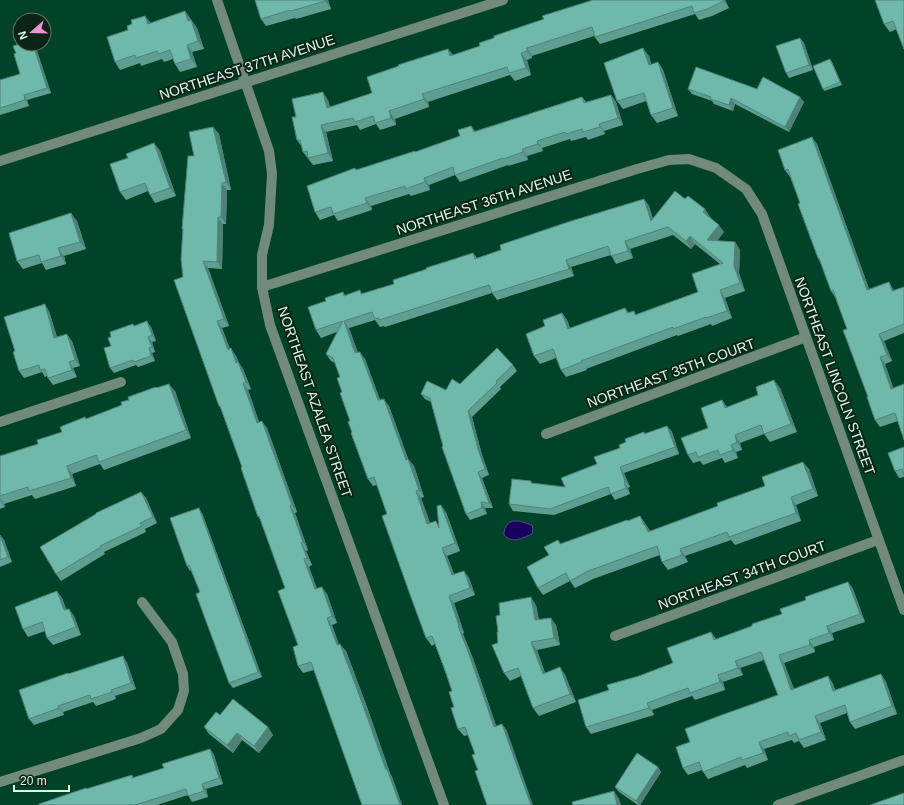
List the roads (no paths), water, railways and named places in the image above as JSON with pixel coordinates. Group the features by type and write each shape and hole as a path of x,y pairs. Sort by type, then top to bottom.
{"street":[{"name":"NORTHEAST AZALEA STREET","path":"217,0 269,151 272,174 269,225 262,255 262,287 270,325 444,805"},
{"name":"NORTHEAST 37TH AVENUE","path":"0,161 503,0"},
{"name":"NORTHEAST 36TH AVENUE","path":"262,287 637,168 669,160 689,159 716,168"},
{"name":"NORTHEAST LINCOLN STREET","path":"716,168 746,189 762,214 904,610"},
{"name":"NORTHEAST 35TH COURT","path":"546,434 806,338"},
{"path":"0,422 122,382"},
{"name":"NORTHEAST 34TH COURT","path":"615,636 878,540"},
{"path":"0,782 141,738 162,729 178,710 184,691 183,674 172,642 142,602"},
{"path":"778,805 904,760"}]}
